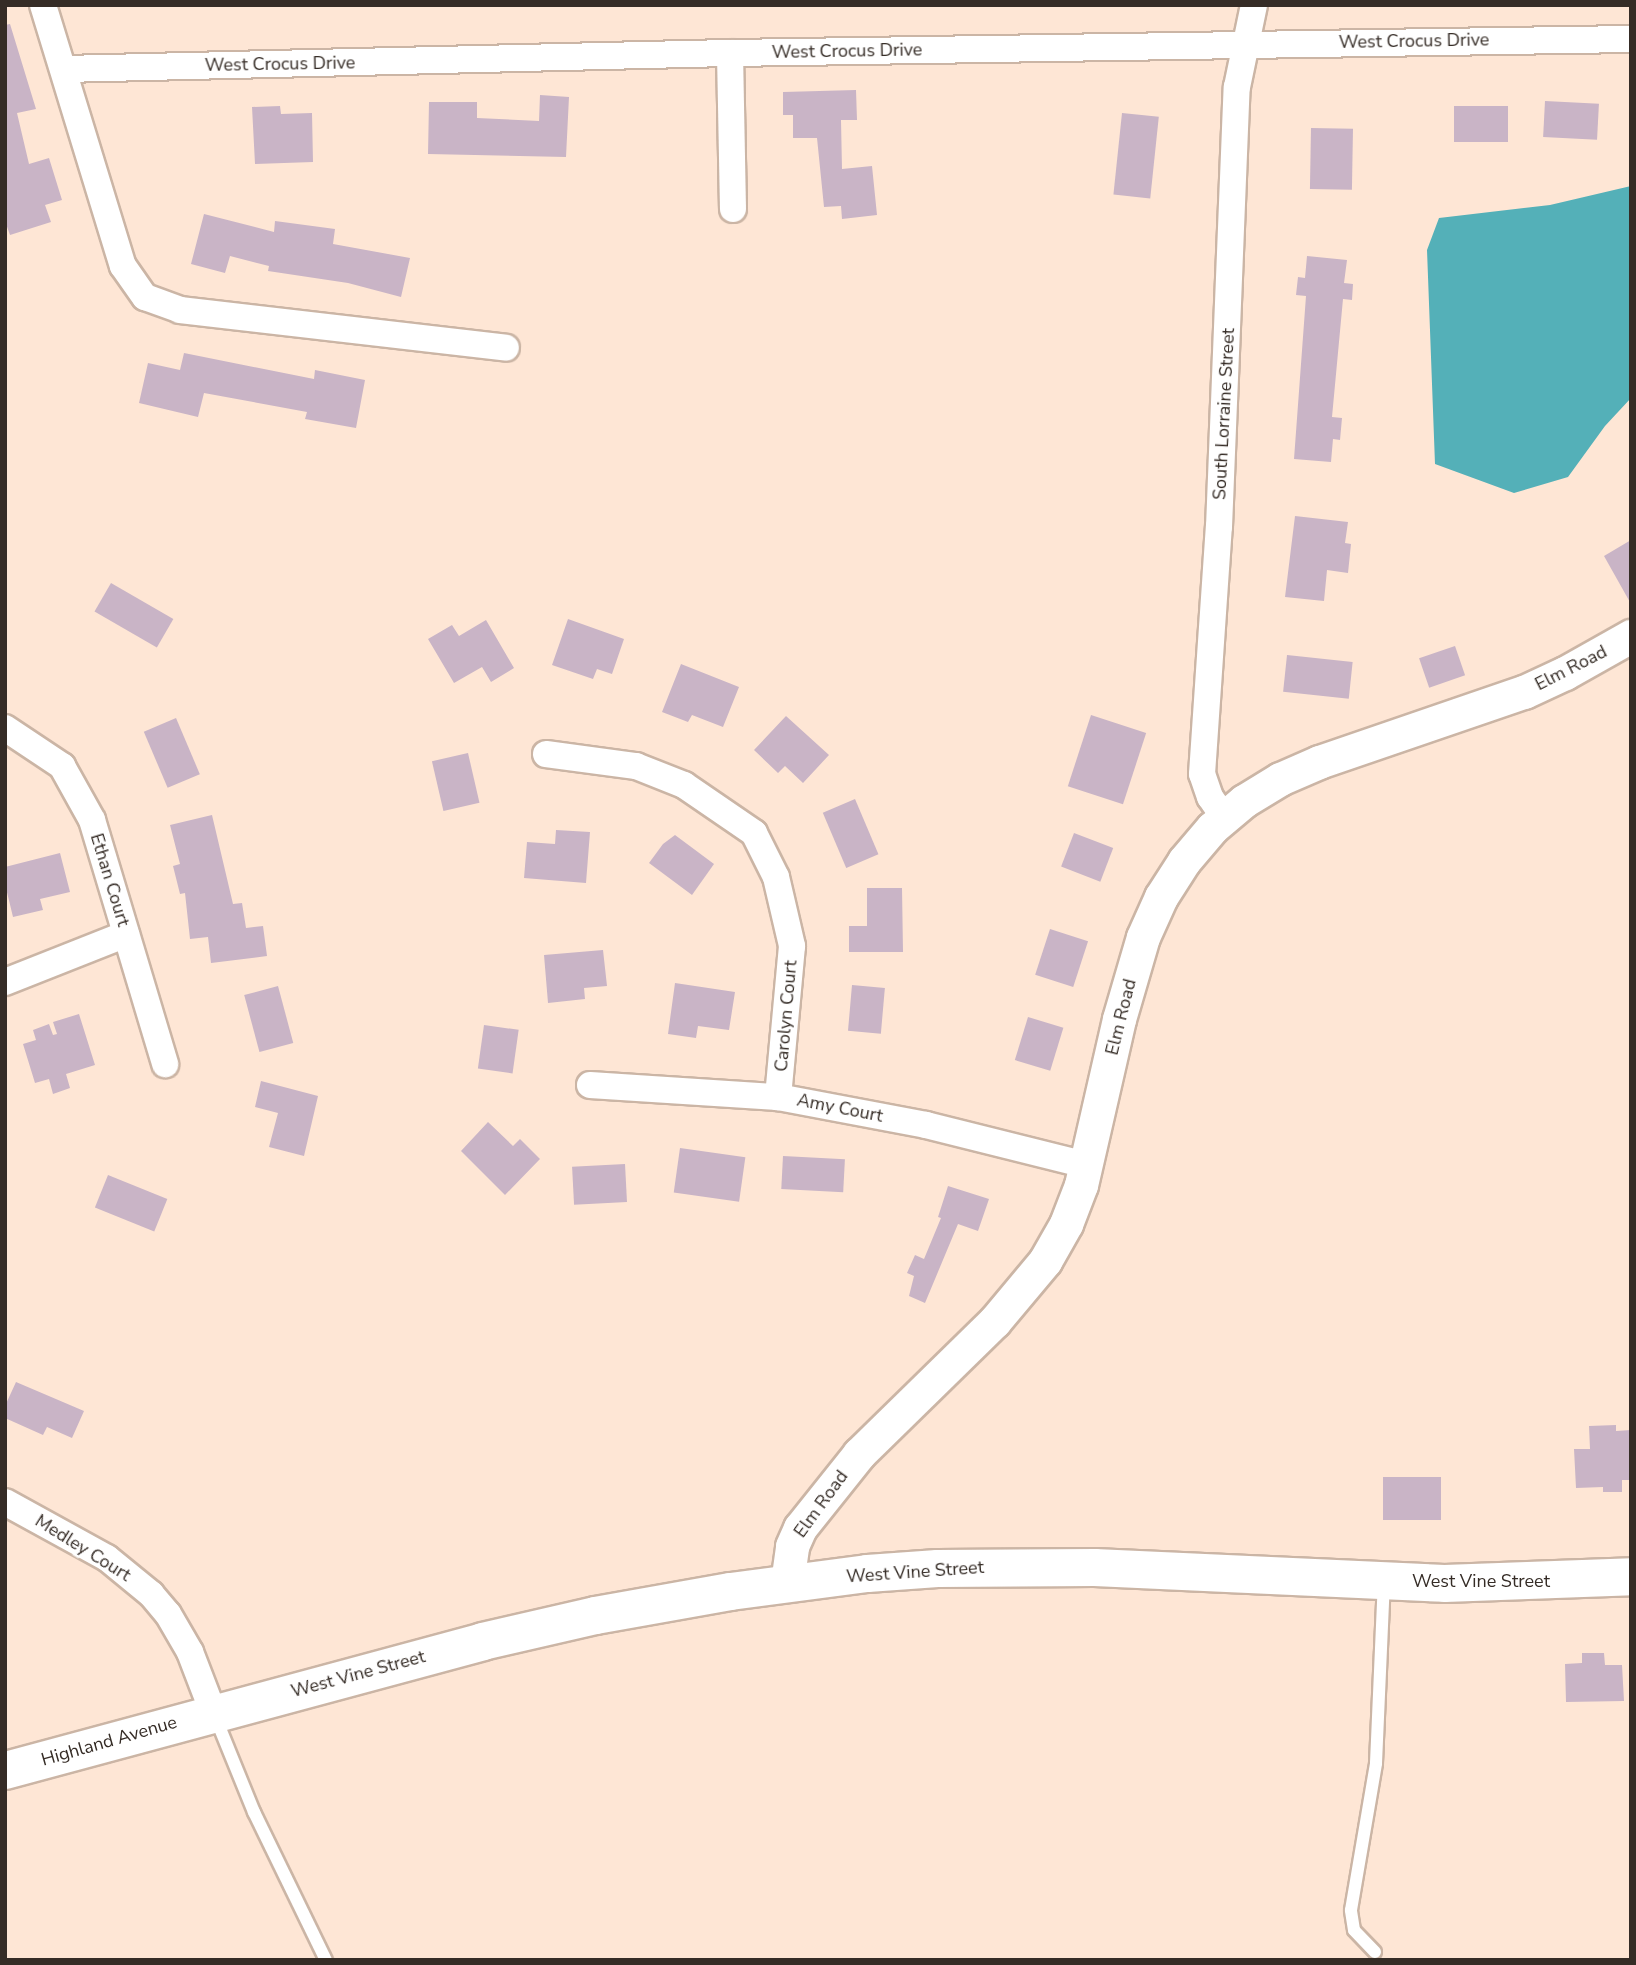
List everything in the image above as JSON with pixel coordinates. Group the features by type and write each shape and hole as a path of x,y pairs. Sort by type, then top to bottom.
{"main road":[{"name":"West Vine Street","path":"213,1712 583,1618 787,1583 937,1567 1204,1570 1496,1583 1631,1576"},
{"name":"Highland Avenue","path":"10,1765 213,1712"}],"street":[{"path":"43,5 123,266 145,297 180,310 506,348"},
{"name":"South Lorraine Street","path":"1224,817 1210,797 1202,775 1219,527 1237,87 1254,5"},
{"name":"West Crocus Drive","path":"64,69 730,53 1631,39"},
{"path":"730,53 733,209"},
{"name":"Elm Road","path":"787,1583 792,1546 800,1528 859,1454 994,1322 1045,1261 1066,1224 1086,1165 1119,1019 1143,937 1161,897 1184,860 1224,817 1280,779 1340,755 1524,692 1565,673 1631,636"},
{"name":"Ethan Court","path":"5,728 62,766 92,820 164,1064"},
{"name":"Carolyn Court","path":"546,754 636,766 684,785 754,833 776,877 792,947 778,1097"},
{"path":"5,982 126,934"},
{"name":"Amy Court","path":"590,1085 778,1097 926,1125 1086,1165"},
{"name":"Medley Court","path":"5,1502 107,1558 151,1594 168,1614 190,1652 213,1712"}],"lane":[{"path":"1375,1952 1354,1930 1351,1910 1376,1763 1384,1580"},
{"path":"213,1712 254,1812 326,1960"}],"water":[{"path":"1631,186 1631,398 1605,426 1568,477 1514,493 1435,464 1427,250 1439,218 1550,205"}],"building":[{"path":"10,24 36,109 17,113 29,164 49,158 62,200 45,205 51,222 10,235 5,221 5,25"},
{"path":"856,90 857,120 841,120 842,169 872,166 877,215 842,219 841,206 824,207 817,138 793,138 793,115 783,115 783,92"},
{"path":"540,95 569,97 566,157 428,154 429,102 477,102 477,118 539,121"},
{"path":"1545,101 1599,104 1597,140 1543,137"},
{"path":"280,106 281,114 312,113 313,162 255,164 252,107"},
{"path":"1454,106 1508,106 1508,142 1454,142"},
{"path":"1122,113 1159,117 1150,198 1113,195"},
{"path":"1311,128 1353,129 1352,190 1310,189"},
{"path":"204,214 274,232 275,221 335,229 333,244 410,258 401,297 348,283 268,271 269,266 230,256 225,273 191,264"},
{"path":"1307,256 1347,260 1344,283 1353,284 1352,300 1343,299 1332,417 1342,418 1340,440 1333,439 1331,462 1294,459 1306,296 1296,295 1298,277 1305,278"},
{"path":"184,353 314,379 315,370 365,380 356,428 305,419 307,412 204,393 198,417 139,403 148,363 180,370"},
{"path":"1295,516 1348,522 1345,543 1351,544 1348,573 1327,570 1324,601 1285,597"},
{"path":"1631,540 1631,604 1604,556"},
{"path":"111,583 173,619 157,648 94,612"},
{"path":"568,619 624,639 612,674 597,669 593,679 552,665"},
{"path":"486,620 514,668 491,682 482,667 454,683 428,639 452,625 459,636"},
{"path":"1455,646 1465,675 1429,688 1419,658"},
{"path":"1287,655 1353,662 1349,699 1283,692"},
{"path":"681,664 739,687 723,727 692,715 688,722 662,712"},
{"path":"1091,715 1146,733 1123,804 1068,786"},
{"path":"786,716 829,755 803,783 785,766 778,773 754,750"},
{"path":"176,718 200,774 168,788 144,732"},
{"path":"468,753 479,803 443,811 432,761"},
{"path":"855,799 878,854 846,868 823,813"},
{"path":"212,815 233,904 242,903 246,928 263,926 267,956 211,963 208,937 190,939 185,893 180,894 173,866 180,864 170,825"},
{"path":"556,830 590,832 586,883 524,878 527,842 555,844"},
{"path":"1074,833 1113,848 1100,882 1061,867"},
{"path":"675,835 714,864 692,895 649,863 663,844"},
{"path":"60,853 70,892 40,899 43,910 13,917 5,884 5,867"},
{"path":"867,888 902,888 903,952 849,952 849,926 867,926"},
{"path":"1050,929 1088,941 1073,987 1035,975"},
{"path":"603,950 607,986 584,988 585,999 548,1003 544,955"},
{"path":"675,983 735,992 729,1030 698,1026 696,1038 668,1034"},
{"path":"852,985 885,988 881,1034 848,1031"},
{"path":"278,986 293,1043 259,1052 244,995"},
{"path":"79,1014 95,1065 66,1074 70,1088 53,1094 49,1079 35,1083 23,1044 36,1040 33,1030 49,1024 53,1035 57,1034 53,1022"},
{"path":"1028,1017 1063,1028 1050,1071 1015,1060"},
{"path":"484,1025 519,1030 513,1073 478,1069"},
{"path":"261,1081 318,1096 304,1156 269,1147 278,1113 255,1107"},
{"path":"488,1122 513,1146 520,1139 540,1159 505,1195 461,1151"},
{"path":"680,1148 745,1157 739,1202 674,1193"},
{"path":"783,1156 845,1159 843,1192 781,1189"},
{"path":"625,1164 627,1202 574,1205 572,1167"},
{"path":"108,1175 167,1199 154,1231 95,1207"},
{"path":"948,1186 989,1199 978,1231 958,1224 925,1303 909,1296 914,1276 907,1273 915,1255 924,1259 941,1218 938,1217"},
{"path":"16,1382 84,1411 72,1438 47,1427 43,1435 5,1418 5,1406"},
{"path":"1616,1425 1616,1431 1631,1430 1631,1480 1622,1480 1622,1492 1603,1492 1603,1487 1576,1488 1574,1449 1590,1449 1589,1426"},
{"path":"1383,1477 1441,1477 1441,1520 1383,1520"},
{"path":"1582,1653 1604,1653 1605,1665 1622,1665 1624,1701 1566,1702 1565,1664 1582,1663"}]}
